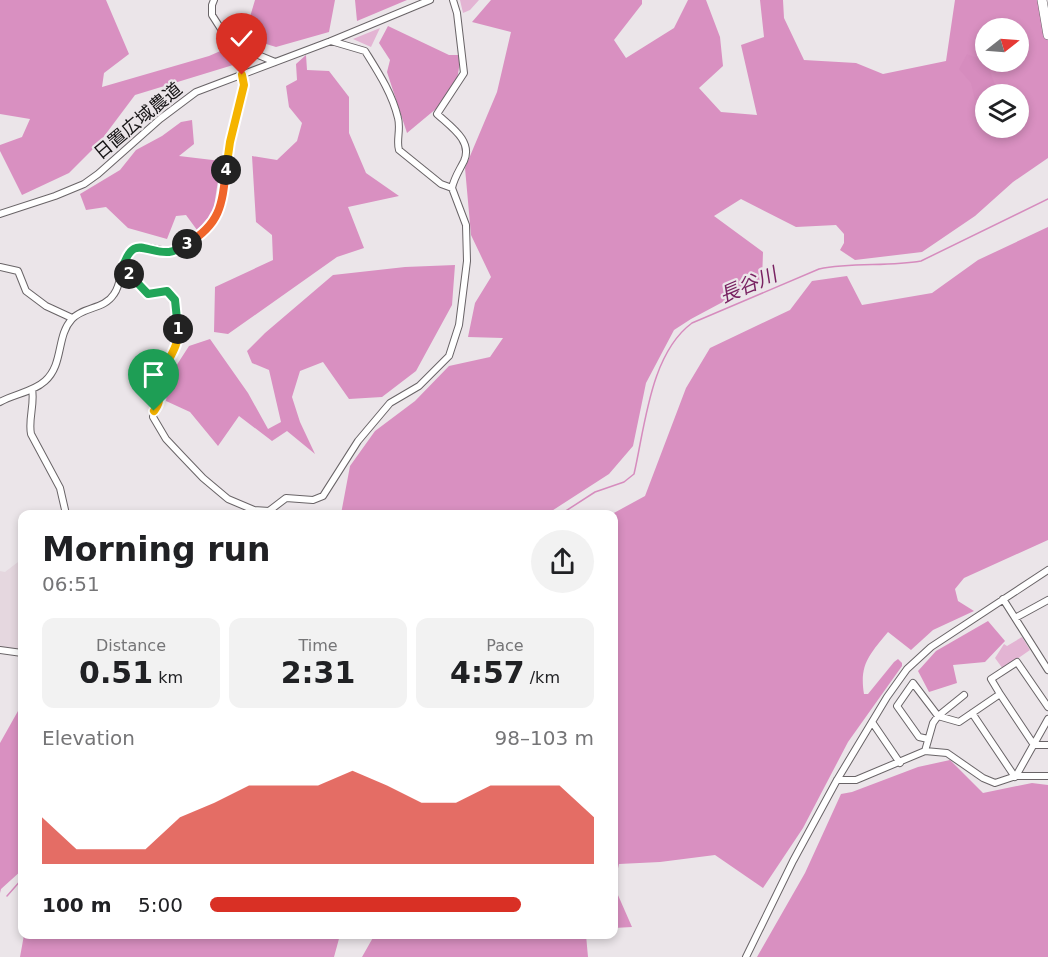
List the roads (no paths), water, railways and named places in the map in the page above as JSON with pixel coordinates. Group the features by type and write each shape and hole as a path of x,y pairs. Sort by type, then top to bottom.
{"highway":[{"path":"1042,0 1048,35"}],"street":[{"path":"214,0 212,15 228,40 275,62"},
{"name":"日置広域農道","path":"0,214 84,184 160,119 196,92 331,41 430,0"},
{"path":"270,510 286,498 313,500 323,496 358,441 390,403 419,386 449,356 459,326 467,261 466,225 452,188 454,179 465,160 466,146 463,139 437,114 464,73 457,13 453,0"},
{"path":"331,41 365,51 382,78 395,106 400,129 399,150 441,184 452,188"},
{"path":"0,402 45,381 53,371 67,326 72,318 108,301 116,293 128,254 137,248 146,247 164,252 175,250 198,237 215,221 222,204 230,142 244,85 242,75"},
{"path":"0,267 18,271 26,291 46,306 72,318"},
{"path":"122,270 128,272 148,294 167,291 175,300 179,337 159,383 160,403 153,417 162,432 203,478 228,499 254,510"},
{"path":"32,389 30,426 32,434 56,478 65,510"},
{"path":"746,957 793,861 837,780 887,697 907,669 919,657 968,621 1048,570"},
{"path":"1003,600 1048,670"},
{"path":"1015,618 1047,603"},
{"path":"0,650 18,652"},
{"path":"1034,745 991,679 1017,662 1048,707"},
{"path":"928,739 919,737 897,706 913,683 938,716 959,722 1000,694"},
{"path":"925,751 938,716 963,695"},
{"path":"972,713 1016,777"},
{"path":"1016,777 1048,719"},
{"path":"872,722 900,763"},
{"path":"1034,745 1048,745"},
{"path":"837,780 856,780 925,751 947,753 983,778 995,783 1016,777 1048,776"}],"waterway":[{"name":"長谷川","path":"567,510 595,492 624,482 634,474 651,392 658,372 678,336 692,323 819,269 921,261 1048,199"},
{"name":"長谷川","path":"7,896 18,884"}]}
